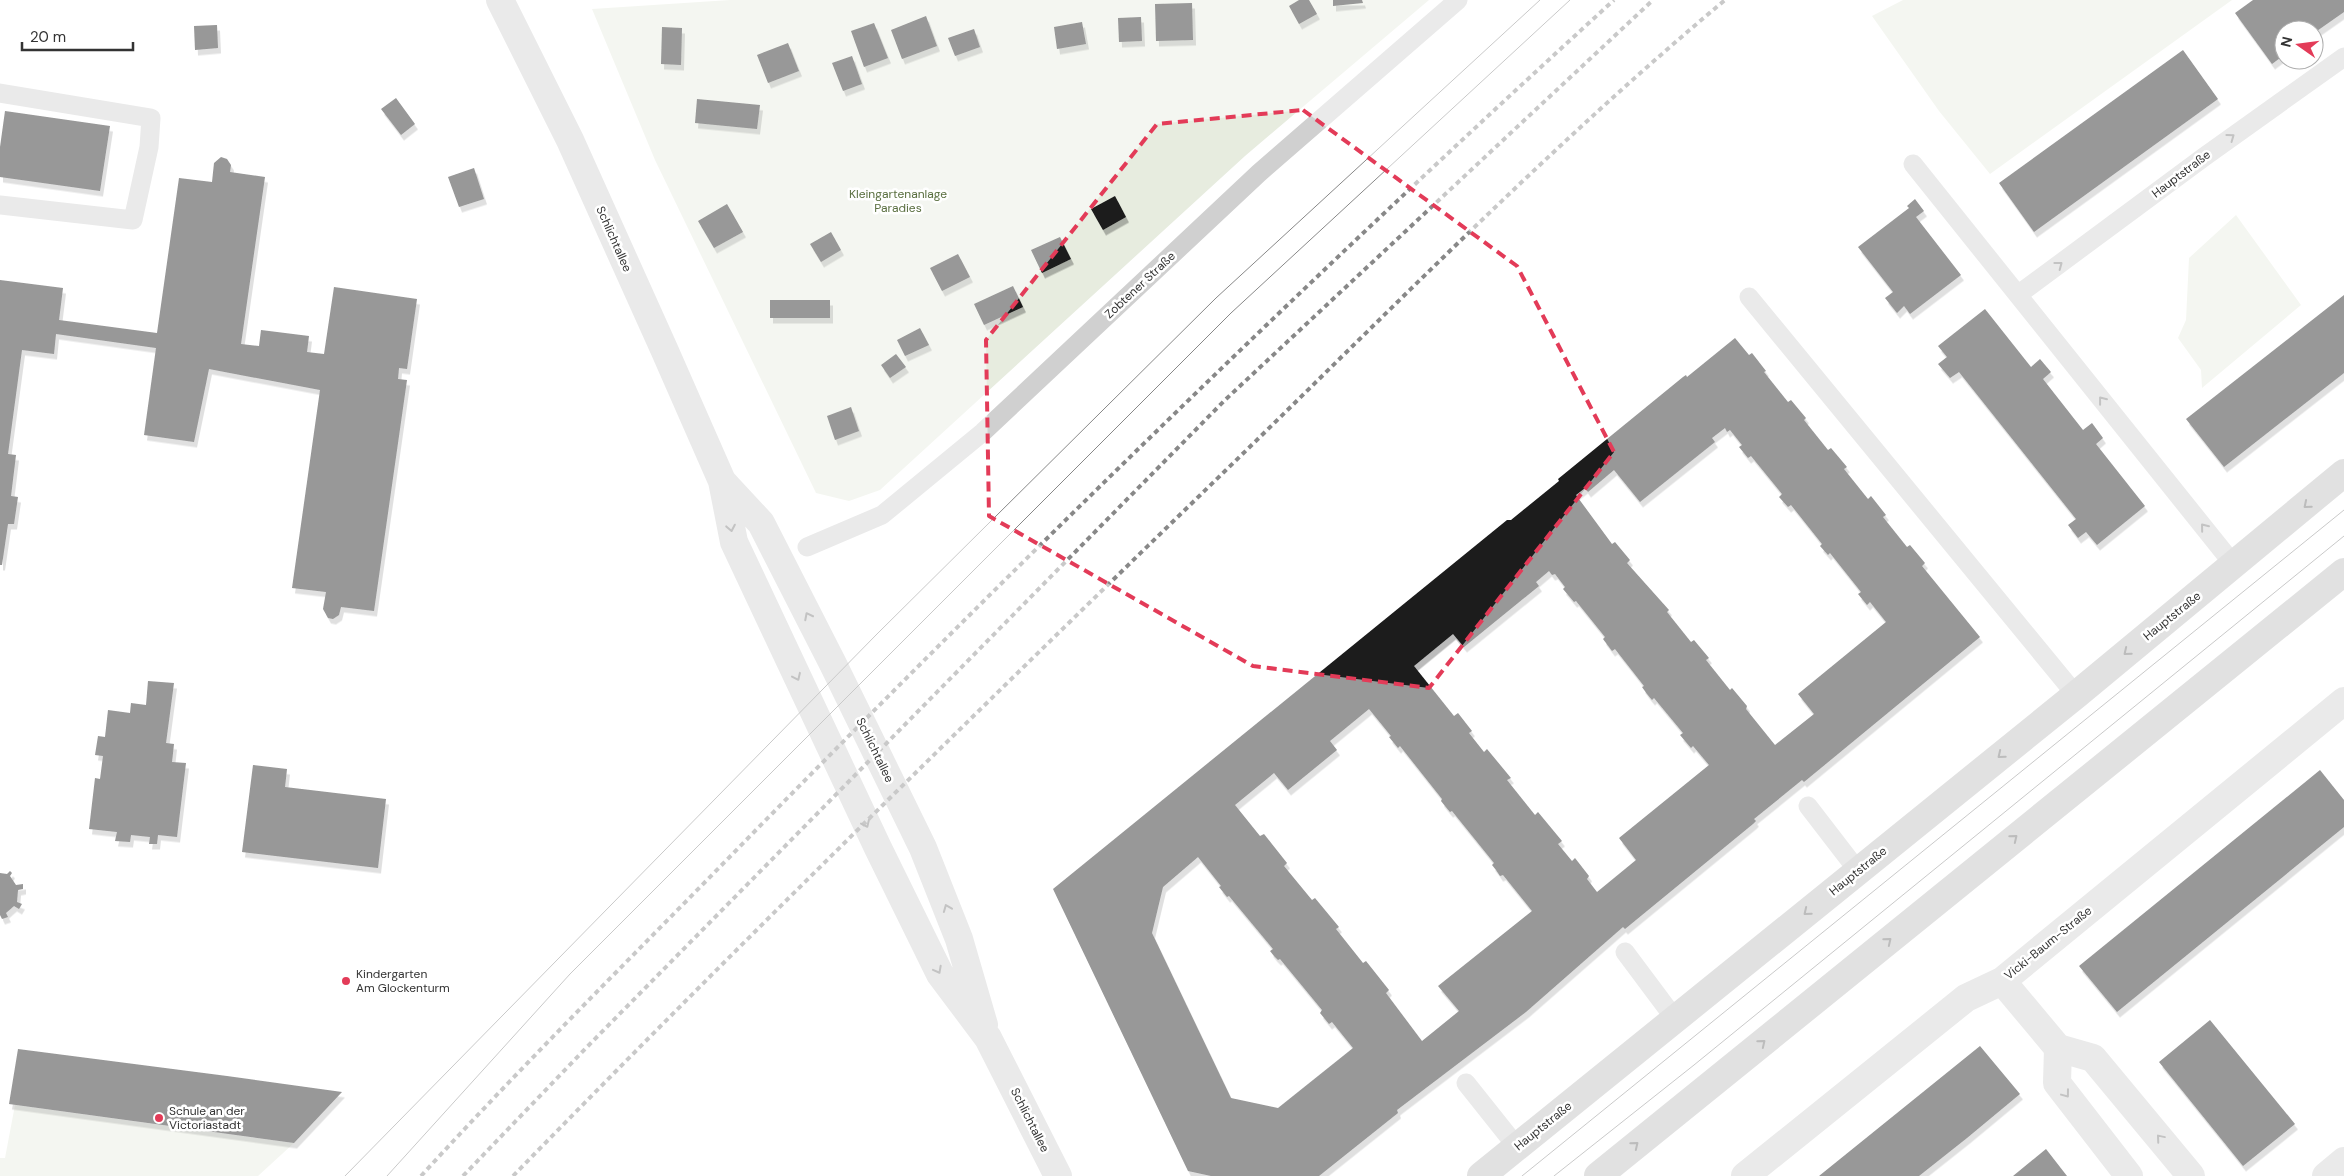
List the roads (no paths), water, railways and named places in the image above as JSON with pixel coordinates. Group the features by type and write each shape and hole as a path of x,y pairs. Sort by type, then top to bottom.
{"main road":[{"name":"Hauptstraße","path":"1481,1176 2076,694 2344,474"},
{"path":"1598,1176 2344,572"}],"street":[{"name":"Schlichtallee","path":"500,0 570,140 722,481 734,542 878,848 940,974 988,1038 1058,1176"},
{"name":"Schlichtallee","path":"722,481 760,523 833,664 923,848 964,954 988,1038"},
{"name":"Vicki-Baum-Straße","path":"1745,1176 1966,998 2002,981 2344,701"},
{"path":"2002,981 2058,1048 2093,1058 2191,1176"},
{"path":"2058,1048 2057,1083 2129,1176"},
{"path":"2326,1176 2344,1161"}],"lane":[{"name":"Zobtener Straße","path":"807,547 882,514 983,432 1259,174 1458,0"},
{"name":"Hauptstraße","path":"2020,294 2204,157 2344,57"},
{"path":"0,93 151,118 149,146 133,220 0,205"},
{"path":"1913,164 2020,294 2234,565"},
{"path":"1749,297 2076,694"},
{"path":"1808,806 1858,871"},
{"path":"1625,952 1675,1018"},
{"path":"1466,1083 1516,1147"}],"tram line":[{"path":"345,1176 877,634 1216,298 1540,0"},
{"path":"387,1176 570,974 1231,313 1570,0"},
{"path":"1522,1176 2344,510"},
{"path":"1554,1176 1694,1065 2344,536"}],"railway":[{"path":"421,1176 586,1002 965,619 1286,306 1614,0"},
{"path":"463,1176 587,1047 1225,400 1653,0"},
{"path":"513,1176 866,821 1470,231 1596,113 1725,0"}],"place":[{"name":"Kindergarten Am Glockenturm","path":"346,981"},
{"name":"Schule an der Victoriastadt","path":"159,1118"}],"park label":[{"name":"Kleingartenanlage Paradies","path":"898,201"}]}
